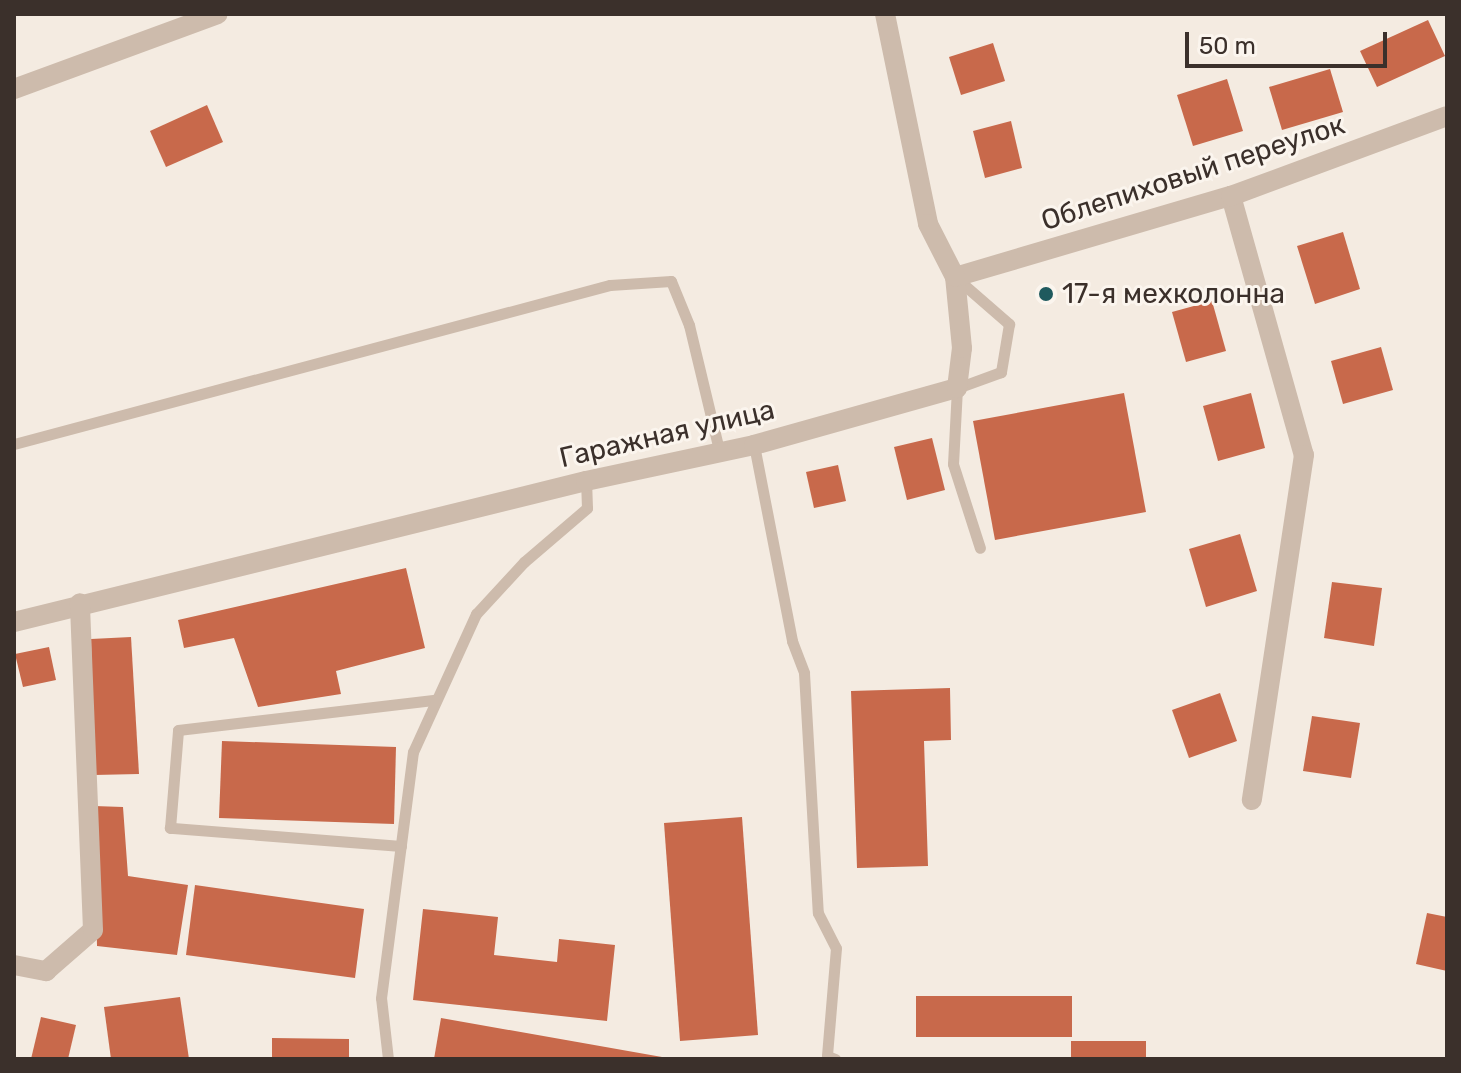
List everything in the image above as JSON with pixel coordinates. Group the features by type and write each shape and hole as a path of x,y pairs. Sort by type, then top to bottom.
{"street":[{"path":"14,89 218,14"},
{"path":"885,14 928,224 955,277 962,348 957,388"},
{"name":"Облепиховый переулок","path":"955,277 1231,196 1447,116"},
{"path":"1231,196 1304,455 1252,800"},
{"name":"Гаражная улица","path":"14,622 80,603 586,481 719,450 754,445 957,388"},
{"path":"14,965 46,971 93,930 80,603"}],"lane":[{"path":"955,277 1009,324 1001,372 957,388 953,464 980,548"},
{"path":"14,444 610,285 671,281 689,325 719,450"},
{"path":"754,445 792,641 804,673 818,913 836,948 827,1056 835,1059"},
{"path":"388,1059 381,998 413,752 476,614 524,562 587,508 586,481"},
{"path":"401,846 170,828 178,730 435,700"}],"building":[{"path":"1428,20 1445,56 1377,87 1360,51"},
{"path":"993,43 1005,81 961,95 949,57"},
{"path":"1330,69 1343,112 1282,130 1269,87"},
{"path":"1227,79 1243,131 1193,146 1177,95"},
{"path":"207,105 223,142 166,167 150,131"},
{"path":"1011,121 1022,168 985,178 973,131"},
{"path":"1343,232 1360,289 1315,304 1297,246"},
{"path":"1212,301 1226,351 1186,362 1172,312"},
{"path":"1381,347 1393,390 1343,404 1331,361"},
{"path":"1124,393 1146,512 995,540 973,421"},
{"path":"1251,393 1265,448 1218,461 1203,406"},
{"path":"932,438 945,490 907,500 894,447"},
{"path":"838,465 846,501 814,508 806,472"},
{"path":"1240,534 1257,591 1206,607 1189,549"},
{"path":"406,568 425,648 336,671 341,694 258,707 234,638 184,648 178,620"},
{"path":"1332,582 1382,588 1374,646 1324,638"},
{"path":"131,637 139,774 94,775 91,639"},
{"path":"49,647 56,680 23,687 15,654"},
{"path":"950,688 951,740 924,741 928,866 857,868 851,691"},
{"path":"1220,693 1237,741 1189,758 1172,710"},
{"path":"1312,716 1360,723 1351,778 1303,771"},
{"path":"222,741 396,747 394,824 219,818"},
{"path":"94,806 123,807 128,876 188,885 177,955 97,946"},
{"path":"742,817 758,1035 680,1041 664,823"},
{"path":"195,885 364,909 355,978 186,955"},
{"path":"423,909 498,917 494,955 557,962 559,939 615,945 607,1021 413,1000"},
{"path":"1427,913 1447,917 1447,971 1416,964"},
{"path":"916,996 1072,996 1072,1037 916,1037"},
{"path":"180,997 189,1059 111,1059 104,1007"},
{"path":"41,1017 76,1025 68,1059 31,1059"},
{"path":"441,1018 662,1057 662,1059 434,1059"},
{"path":"272,1038 349,1039 349,1059 272,1059"},
{"path":"1071,1041 1146,1041 1146,1059 1071,1059"}],"place":[{"name":"17-я мехколонна","path":"1046,294"}]}
